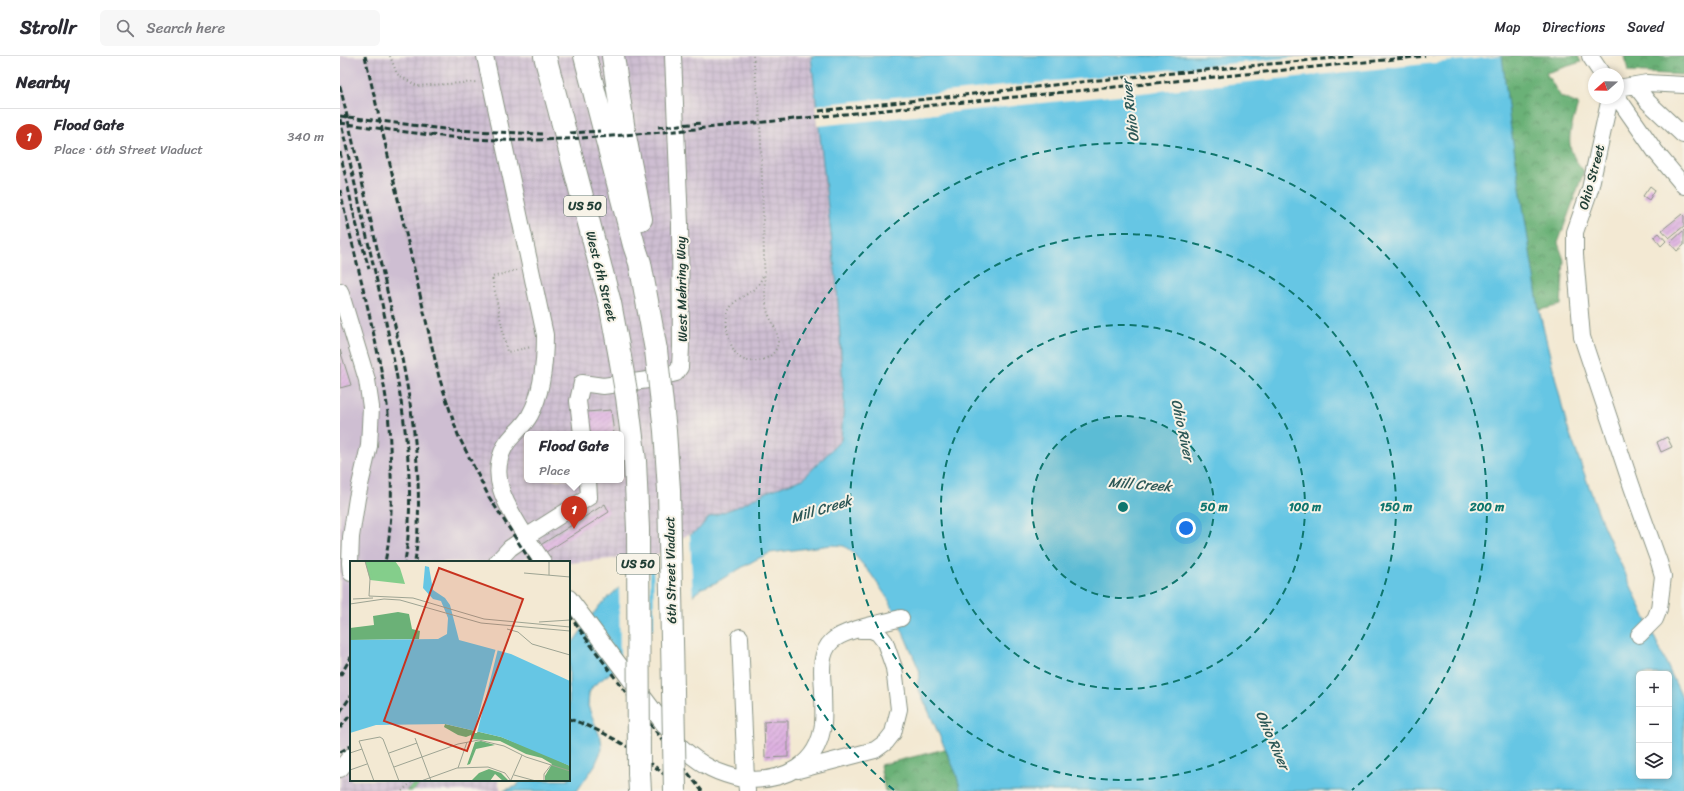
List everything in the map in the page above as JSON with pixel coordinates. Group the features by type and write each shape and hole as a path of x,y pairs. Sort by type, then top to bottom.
{"highway":[{"name":"West 6th Street","path":"545,56 610,303 627,397 635,461 638,521 640,791"},
{"name":"US 50","path":"585,56 640,264"},
{"path":"613,56 624,131 645,241 640,264"},
{"name":"6th Street Viaduct","path":"640,264 656,350 665,431 669,490 675,791"}],"street":[{"path":"485,56 545,335 543,373 535,406 529,418 505,446 499,468 500,487 504,499 526,537 542,561"},
{"name":"West Mehring Way","path":"582,431 578,401 582,382 603,386 616,385 676,373 680,367 680,224 673,56"},
{"path":"1590,56 1598,68"},
{"path":"1624,87 1647,83 1684,85"},
{"path":"1636,85 1648,102 1683,135"},
{"name":"Ohio Street","path":"1609,104 1590,189 1575,232 1575,255 1582,337 1663,576 1659,609 1655,619 1639,635"},
{"path":"1622,104 1655,152 1684,186"},
{"path":"340,291 367,380 371,407 369,446 357,498 351,537 350,561"},
{"path":"498,561 510,548 589,497 588,483"},
{"path":"570,599 633,686 681,747 710,770 746,785 875,750 886,742 893,734 899,709 894,668 885,642 878,634 871,630 856,630"},
{"path":"794,771 812,754 819,739 823,724 822,664 826,650 832,641 842,634 901,618"},
{"path":"740,637 746,785"},
{"path":"340,769 350,757"}],"path":[{"path":"390,56 397,74 417,86 491,81"},
{"path":"753,56 759,102 764,274 768,313 775,327 778,343 773,355 763,360 752,362 740,357 732,345 728,331 728,316 732,305 739,298 758,286 764,274"},
{"path":"530,267 492,277 507,352 545,344"},
{"path":"402,791 413,781"}],"shaded area":[{"path":"340,56 365,56 439,377 458,435 489,497 528,557 521,561 350,561 350,773 340,781"},
{"path":"365,56 811,56 837,288 844,403 841,441 803,479 769,491 737,507 709,517 702,527 662,554 570,563 570,561 546,561 528,557 489,497 458,435 439,377"},
{"path":"350,773 350,781 498,781 501,791 340,791 340,781"}],"green space":[{"path":"1502,56 1578,56 1581,62 1546,73 1561,97 1578,104 1572,123 1570,146 1577,162 1584,171 1558,243 1564,260 1561,305 1539,310 1510,123"},
{"path":"1625,56 1684,56 1684,75 1628,72"},
{"path":"945,749 956,773 961,791 885,791 880,765"},
{"path":"417,781 423,781 413,791 406,791"}],"water":[{"path":"811,56 1502,56 1510,123 1539,310 1567,426 1603,525 1670,671 1636,671 1636,779 1672,779 1672,676 1684,702 1684,791 961,791 956,773 917,685 920,672 890,602 871,574 851,551 844,546 831,545 770,553 715,583 702,588 656,625 629,659 593,686 589,693 588,706 601,739 602,749 595,765 577,791 502,791 518,786 517,784 522,781 570,781 570,647 599,606 642,567 699,529 709,517 737,507 769,491 803,479 841,440 844,403 837,288"}],"pier":[{"path":"1305,56 1504,56 817,126 815,105"},
{"path":"690,533 693,598 658,626 654,631 653,557"},
{"path":"650,559 651,635 631,661 620,668 619,584"}],"building":[{"path":"1650,186 1655,190 1649,200 1643,196"},
{"path":"1682,214 1684,216 1684,226 1669,238 1662,230"},
{"path":"1684,230 1684,245 1677,251 1670,243"},
{"path":"1659,233 1666,241 1661,246 1654,237"},
{"path":"340,350 351,385 340,388"},
{"path":"611,410 614,431 589,431 587,412"},
{"path":"1667,437 1672,447 1661,452 1657,442"},
{"path":"605,504 609,512 543,554 539,546"},
{"path":"788,721 788,757 765,758 764,722"}],"railway":[{"path":"365,56 439,377 458,435 489,497 530,561"},
{"path":"819,111 1099,80 1355,56"},
{"path":"340,123 475,139 525,140 575,138 675,131 1425,56"},
{"path":"340,86 407,383 416,454 418,490 418,526 415,561"},
{"path":"340,116 452,130 542,134"},
{"path":"340,119 379,290 399,391 408,459 410,493 409,528 405,561"},
{"path":"658,127 702,123"},
{"path":"570,133 600,131"},
{"path":"340,152 355,219 369,269"},
{"path":"340,190 371,320 387,407 390,436 391,518 385,561"},
{"path":"570,616 627,694 702,791"},
{"path":"340,676 350,659"},
{"path":"340,712 350,697"},
{"path":"340,728 350,715"},
{"path":"570,719 615,739 630,748 657,768 682,791"},
{"path":"340,752 350,747"}],"place":[{"name":"Flood Gate","path":"574,529"}],"water label":[{"name":"Ohio River","path":"1130,111"},
{"name":"Ohio River","path":"1183,430"},
{"name":"Mill Creek","path":"1140,484"},
{"name":"Mill Creek","path":"821,509"},
{"name":"Ohio River","path":"1273,740"}]}
